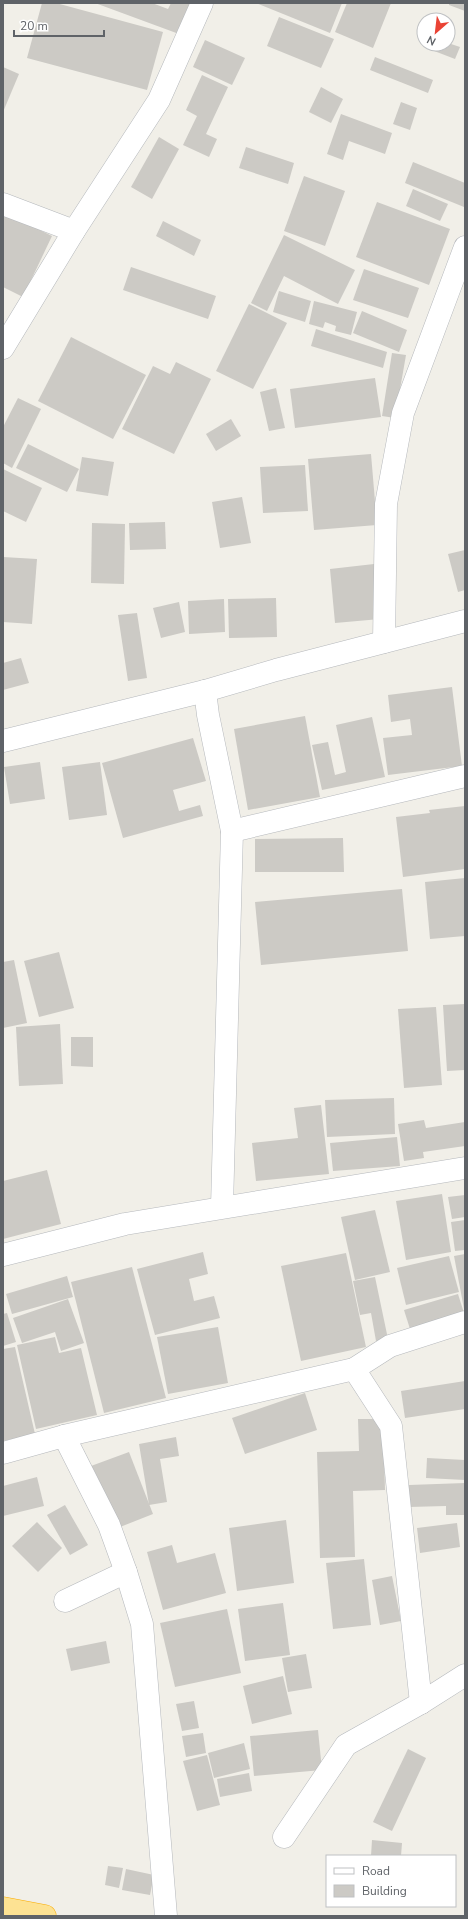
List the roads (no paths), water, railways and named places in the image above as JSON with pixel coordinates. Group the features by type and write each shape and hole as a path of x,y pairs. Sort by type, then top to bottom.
{"highway":[{"path":"3,1908 45,1916"}],"street":[{"path":"3,348 74,231 159,100 202,3"},
{"path":"3,204 74,231"},
{"path":"384,642 386,504 402,413 465,247"},
{"path":"3,741 205,691 276,670 465,621"},
{"path":"205,691 208,715 232,831 222,1207"},
{"path":"232,831 465,776"},
{"path":"3,1255 125,1224 465,1168"},
{"path":"3,1453 64,1436 354,1368 390,1346 465,1322"},
{"path":"354,1368 391,1426 421,1703"},
{"path":"64,1436 109,1525 126,1572 142,1624 166,1916"},
{"path":"64,1601 126,1572"},
{"path":"284,1837 346,1745 421,1703 465,1675"}]}
